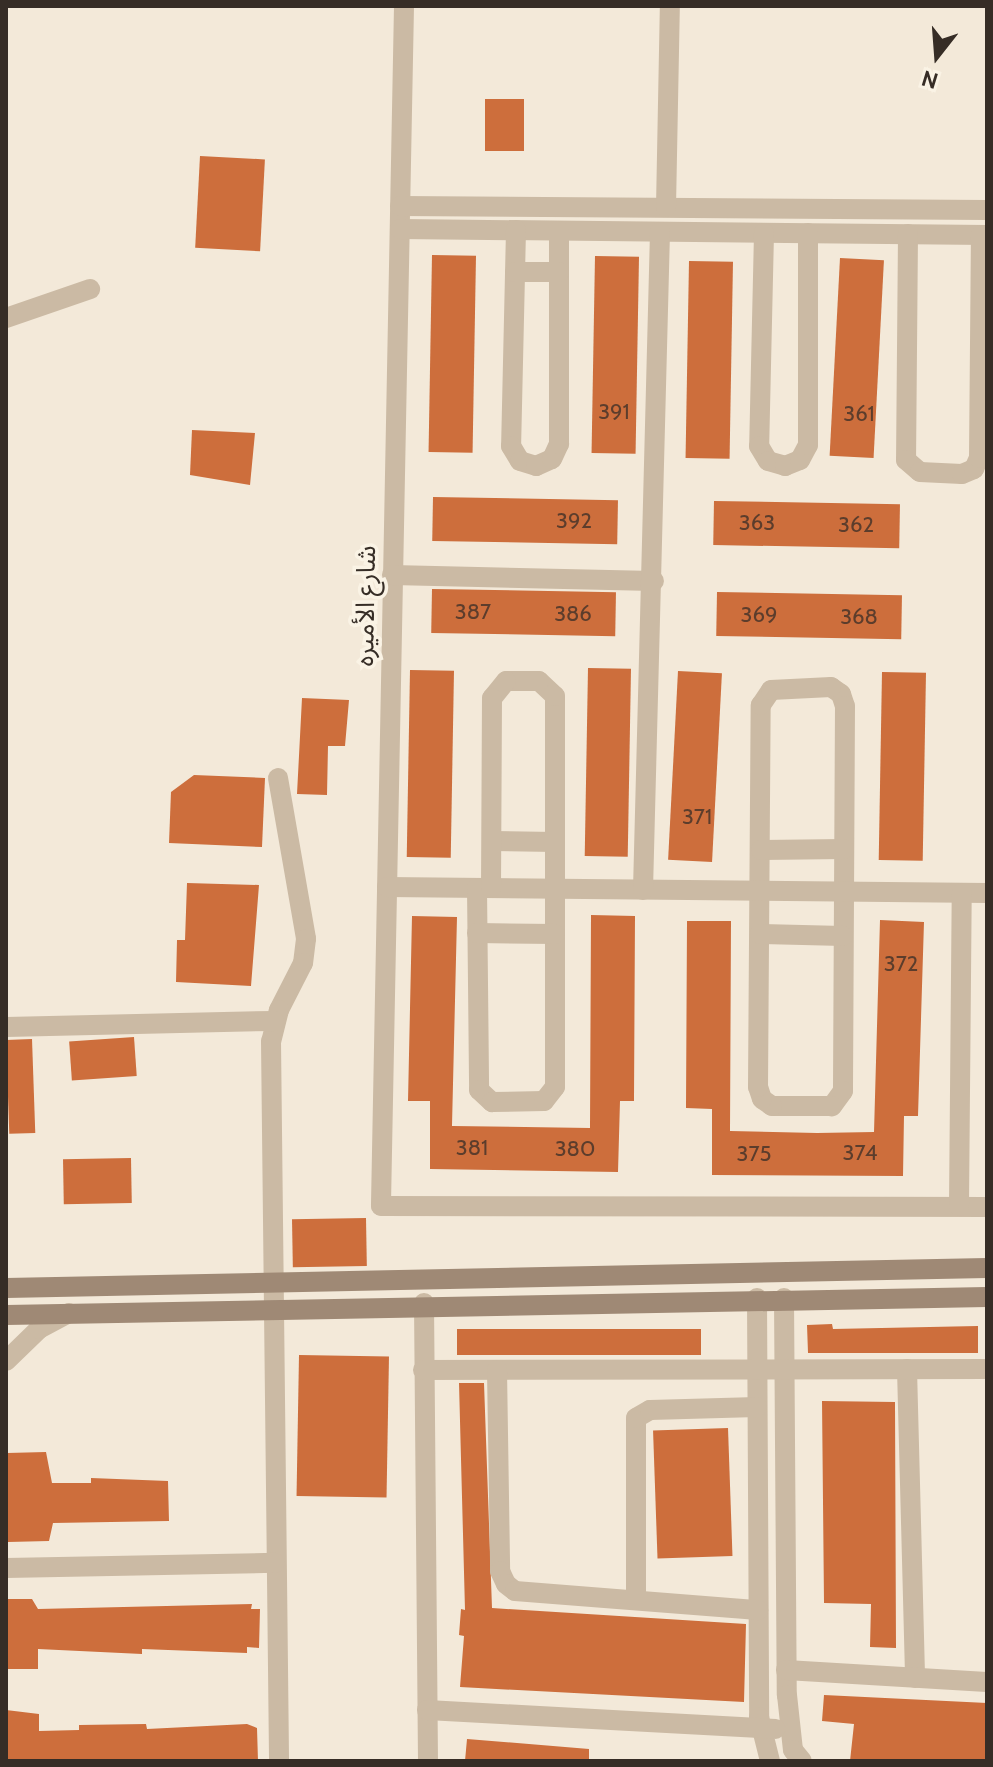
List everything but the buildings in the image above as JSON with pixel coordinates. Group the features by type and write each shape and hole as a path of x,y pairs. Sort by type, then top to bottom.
{"street":[{"name":"شارع الأميره","path":"404,6 381,1206 959,1206"},
{"path":"666,207 670,6"},
{"path":"400,206 987,210"},
{"path":"643,207 651,232 654,581 643,890"},
{"path":"695,208 695,232"},
{"path":"400,229 651,232 808,233 908,234 984,235 979,458 974,469 962,474 920,472 906,460 908,234"},
{"path":"516,230 511,446 520,461 536,466 552,459 559,444 559,231"},
{"path":"764,233 759,446 768,461 785,466 800,460 808,445 808,233"},
{"path":"515,272 559,272"},
{"path":"6,318 90,289"},
{"path":"392,575 654,581"},
{"path":"506,681 539,681 555,696 555,842 553,1093 538,1102 499,1103 487,1100 479,1090 477,933 492,841 492,698 506,681"},
{"path":"824,687 841,694 845,706 844,849 841,1098 826,1107 766,1104 758,1087 762,699 777,689 824,687"},
{"path":"278,778 306,939 298,975 274,1021 272,1279 279,1761"},
{"path":"492,841 555,842"},
{"path":"761,850 844,849"},
{"path":"387,887 987,893"},
{"path":"962,893 959,1206 987,1207"},
{"path":"477,933 555,934"},
{"path":"760,934 843,936"},
{"path":"6,1027 274,1021"},
{"path":"6,1288 272,1279 987,1268"},
{"path":"6,1315 424,1303 987,1297"},
{"path":"757,1298 758,1610 762,1729 770,1761"},
{"path":"784,1298 786,1670 793,1750 802,1761"},
{"path":"424,1303 428,1761"},
{"path":"6,1361 39,1329 69,1313"},
{"path":"907,1369 915,1678"},
{"path":"423,1370 987,1369"},
{"path":"497,1370 500,1571 506,1584 515,1591 758,1610"},
{"path":"636,1600 636,1418 650,1410 757,1407"},
{"path":"6,1568 275,1563"},
{"path":"786,1670 987,1682"},
{"path":"427,1710 791,1729"}]}
